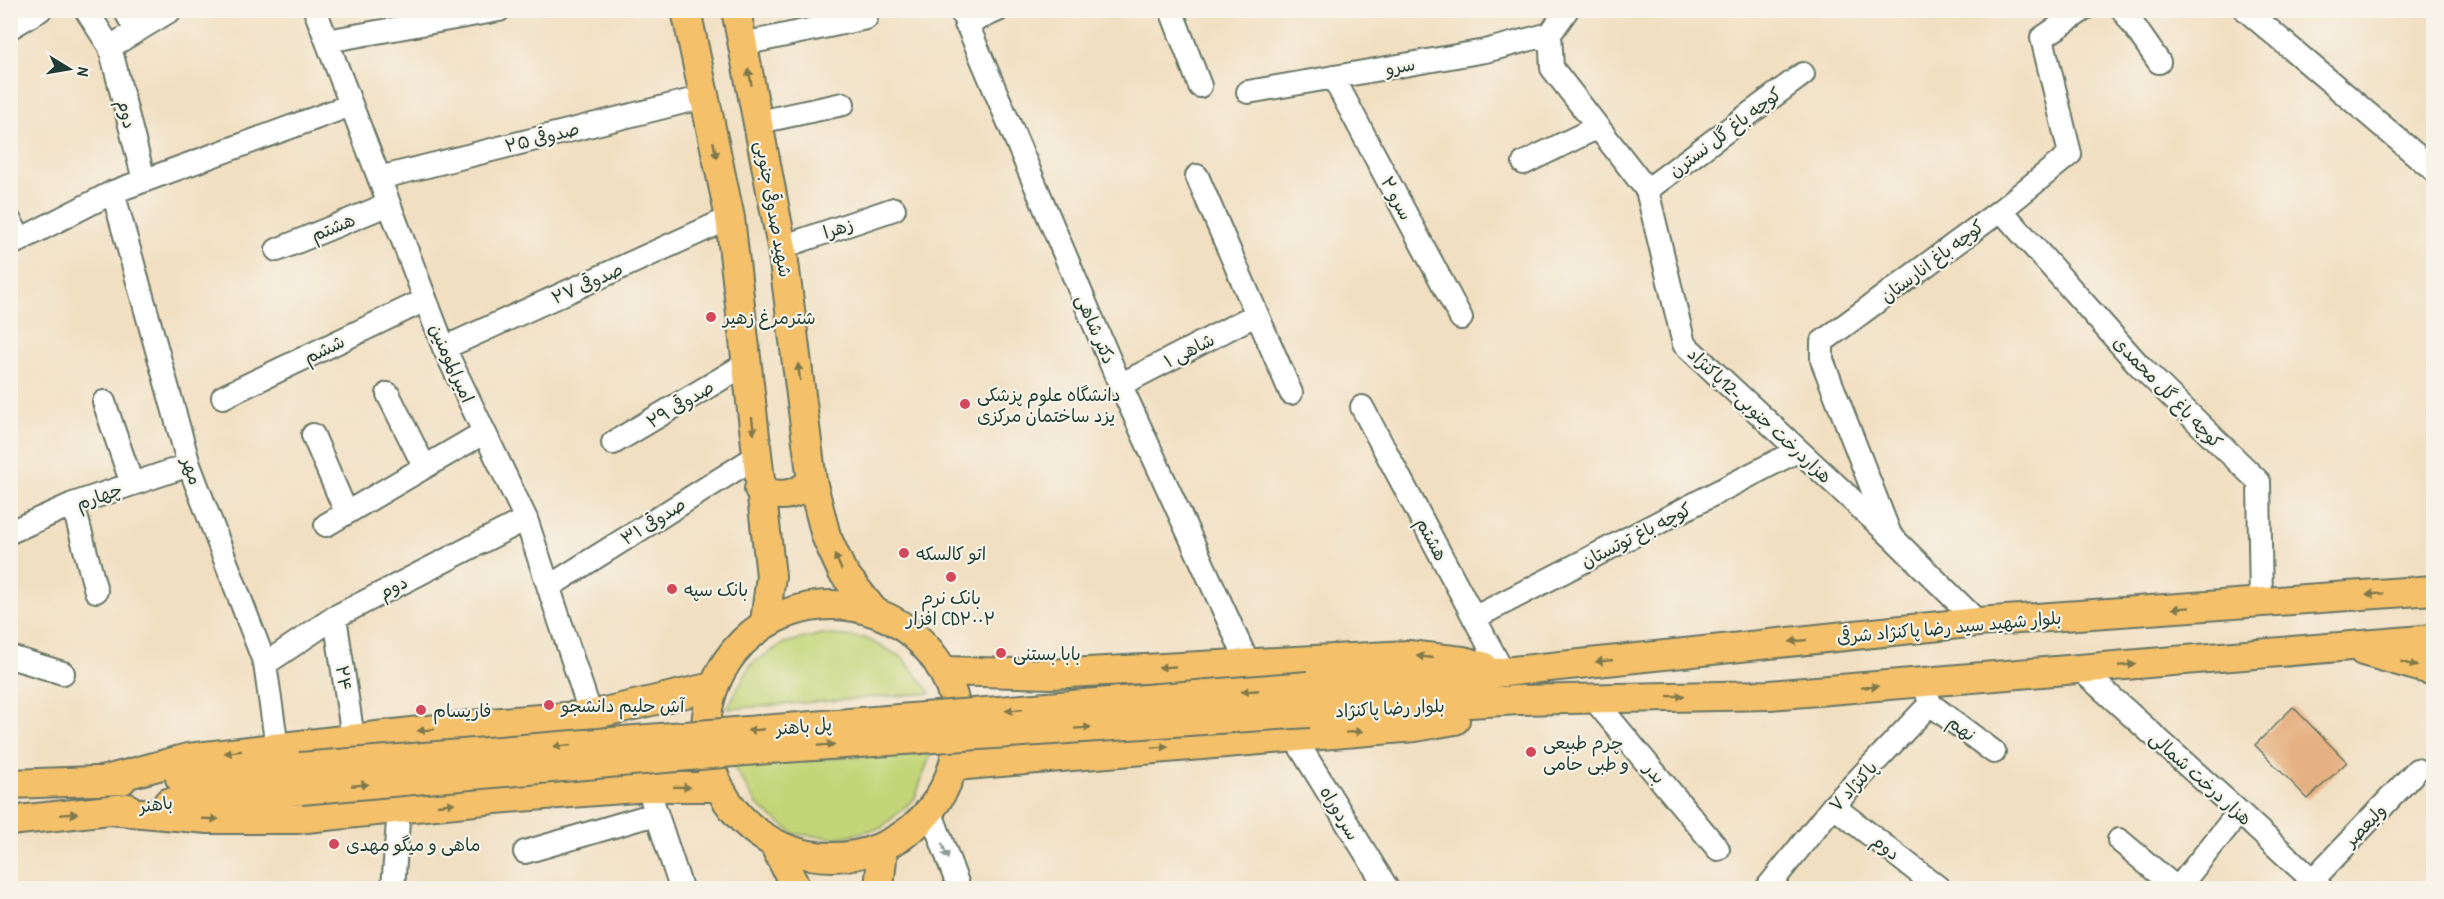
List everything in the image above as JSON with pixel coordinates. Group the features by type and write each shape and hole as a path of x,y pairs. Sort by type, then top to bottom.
{"main road":[{"path":"686,10 730,218 759,489 771,576 765,622"},
{"name":"شهید صدوقی جنوبی","path":"736,10 782,247 812,481 826,536 842,571 872,609"},
{"path":"759,489 774,495 790,495 812,481"},
{"name":"بلوار شهید سید رضا پاکنژاد شرقی","path":"1468,691 1503,672 1978,622 2433,590"},
{"path":"817,603 872,609 915,633 945,671 959,717 955,766 930,813 883,849 828,860 775,846 741,822 717,787 704,738 712,687 733,650 765,622 817,603"},
{"path":"1468,691 1518,700 1592,697 1927,694 2080,669 2433,639"},
{"path":"2344,645 2433,671"},
{"path":"945,671 1050,674 1408,655 1463,661 1503,672"},
{"path":"1050,674 1052,757"},
{"path":"102,781 188,758 489,723 591,715 712,687"},
{"name":"بلوار رضا پاکنژاد","path":"1304,712 1468,691"},
{"path":"955,766 1052,757 1304,712 1414,727 1461,718 1518,700"},
{"path":"643,703 648,787"},
{"name":"پل باهنر","path":"301,779 1304,712"},
{"name":"باهنر","path":"10,784 171,778 301,779"},
{"name":"باهنر","path":"10,820 110,810 301,779"},
{"path":"110,810 219,819 296,819 648,787 717,787"},
{"path":"775,846 796,888"},
{"path":"879,888 883,849"}],"street":[{"path":"11,27 40,10"},
{"path":"86,10 110,47 171,10"},
{"path":"125,10 136,31"},
{"name":"امیرالمومنین","path":"315,10 444,348 526,519 591,715"},
{"path":"327,40 499,10"},
{"path":"743,44 866,18 864,10"},
{"path":"963,17 998,10"},
{"path":"1171,10 1200,86"},
{"path":"1550,34 1567,10"},
{"name":"کوچه باغ انارستان","path":"1890,536 1822,360 1822,342 2001,210 2070,153 2042,38 2083,10"},
{"path":"2123,10 2160,62"},
{"path":"2246,10 2433,170"},
{"name":"دکتر شاهی","path":"963,17 1120,385 1248,663"},
{"name":"سرو","path":"1248,92 1485,51 1550,34"},
{"name":"هزاردرخت جنوبی-12پاکنژاد","path":"1550,34 1551,68 1647,190 1684,344 1890,536 1978,622"},
{"name":"دوم","path":"110,47 144,180"},
{"name":"کوچه باغ گل نسترن","path":"1647,190 1803,74"},
{"name":"سرو ۲","path":"1333,77 1461,318"},
{"name":"صدوقی ۲۵","path":"379,178 704,97"},
{"path":"759,122 843,104"},
{"path":"14,235 144,180 351,105"},
{"path":"1524,163 1598,128"},
{"path":"1197,176 1291,393"},
{"name":"مهر","path":"113,192 189,465 265,664 277,747"},
{"name":"هشتم","path":"277,250 389,204"},
{"name":"زهرا","path":"782,247 894,209"},
{"name":"کوچه باغ گل محمدی","path":"2001,210 2138,364 2259,482 2261,602"},
{"name":"صدوقی ۲۷","path":"444,348 730,218"},
{"name":"ششم","path":"223,397 425,300"},
{"name":"شاهی ۱","path":"1120,385 1257,314"},
{"name":"صدوقی ۲۹","path":"613,443 746,364"},
{"path":"388,393 424,466"},
{"path":"104,402 132,484"},
{"name":"هشتم","path":"1362,407 1503,672"},
{"path":"326,525 483,433"},
{"path":"313,435 346,512"},
{"name":"کوچه باغ توتستان","path":"1474,618 1797,451"},
{"name":"صدوقی ۳۱","path":"550,586 757,456"},
{"name":"چهارم","path":"10,532 73,504 189,465"},
{"path":"73,504 96,591"},
{"name":"دوم","path":"265,664 335,617 526,519"},
{"name":"۲۴","path":"335,617 353,738"},
{"path":"10,657 63,673"},
{"name":"هزار درخت شمالی","path":"2080,669 2239,812 2313,886"},
{"name":"نهم","path":"1927,694 1994,752"},
{"name":"پاکنژاد ۷","path":"1767,888 1927,694"},
{"name":"بدر","path":"1592,697 1718,849"},
{"name":"سردوراه","path":"1304,712 1387,888"},
{"name":"ولیعصر","path":"2313,886 2417,770"},
{"path":"648,787 681,888"},
{"name":"دوم","path":"1833,806 1939,888"},
{"path":"393,888 399,808"},
{"path":"2119,840 2177,888 2239,812"},
{"path":"930,813 959,888"},
{"path":"525,852 655,814"}],"green space":[{"path":"822,634 865,638 902,657 931,693 727,709 751,664 784,643"},
{"path":"931,753 915,798 881,828 836,838 795,834 759,807 731,763"}],"building":[{"path":"2293,707 2347,762 2308,799 2255,745"}],"place":[{"name":"شترمرغ زهیر","path":"711,317"},
{"name":"دانشگاه علوم پزشکی یزد ساختمان مرکزی","path":"965,404"},
{"name":"اتو کالسکه","path":"904,553"},
{"name":"بانک نرم افزار CD۲۰۰۲","path":"951,577"},
{"name":"بانک سپه","path":"672,589"},
{"name":"بابا بستنی","path":"1001,653"},
{"name":"آش حلیم دانشجو","path":"549,705"},
{"name":"فاریسام","path":"421,710"},
{"name":"چرم طبیعی و طبی حامی","path":"1531,752"},
{"name":"ماهی و میگو مهدی","path":"334,844"}]}
